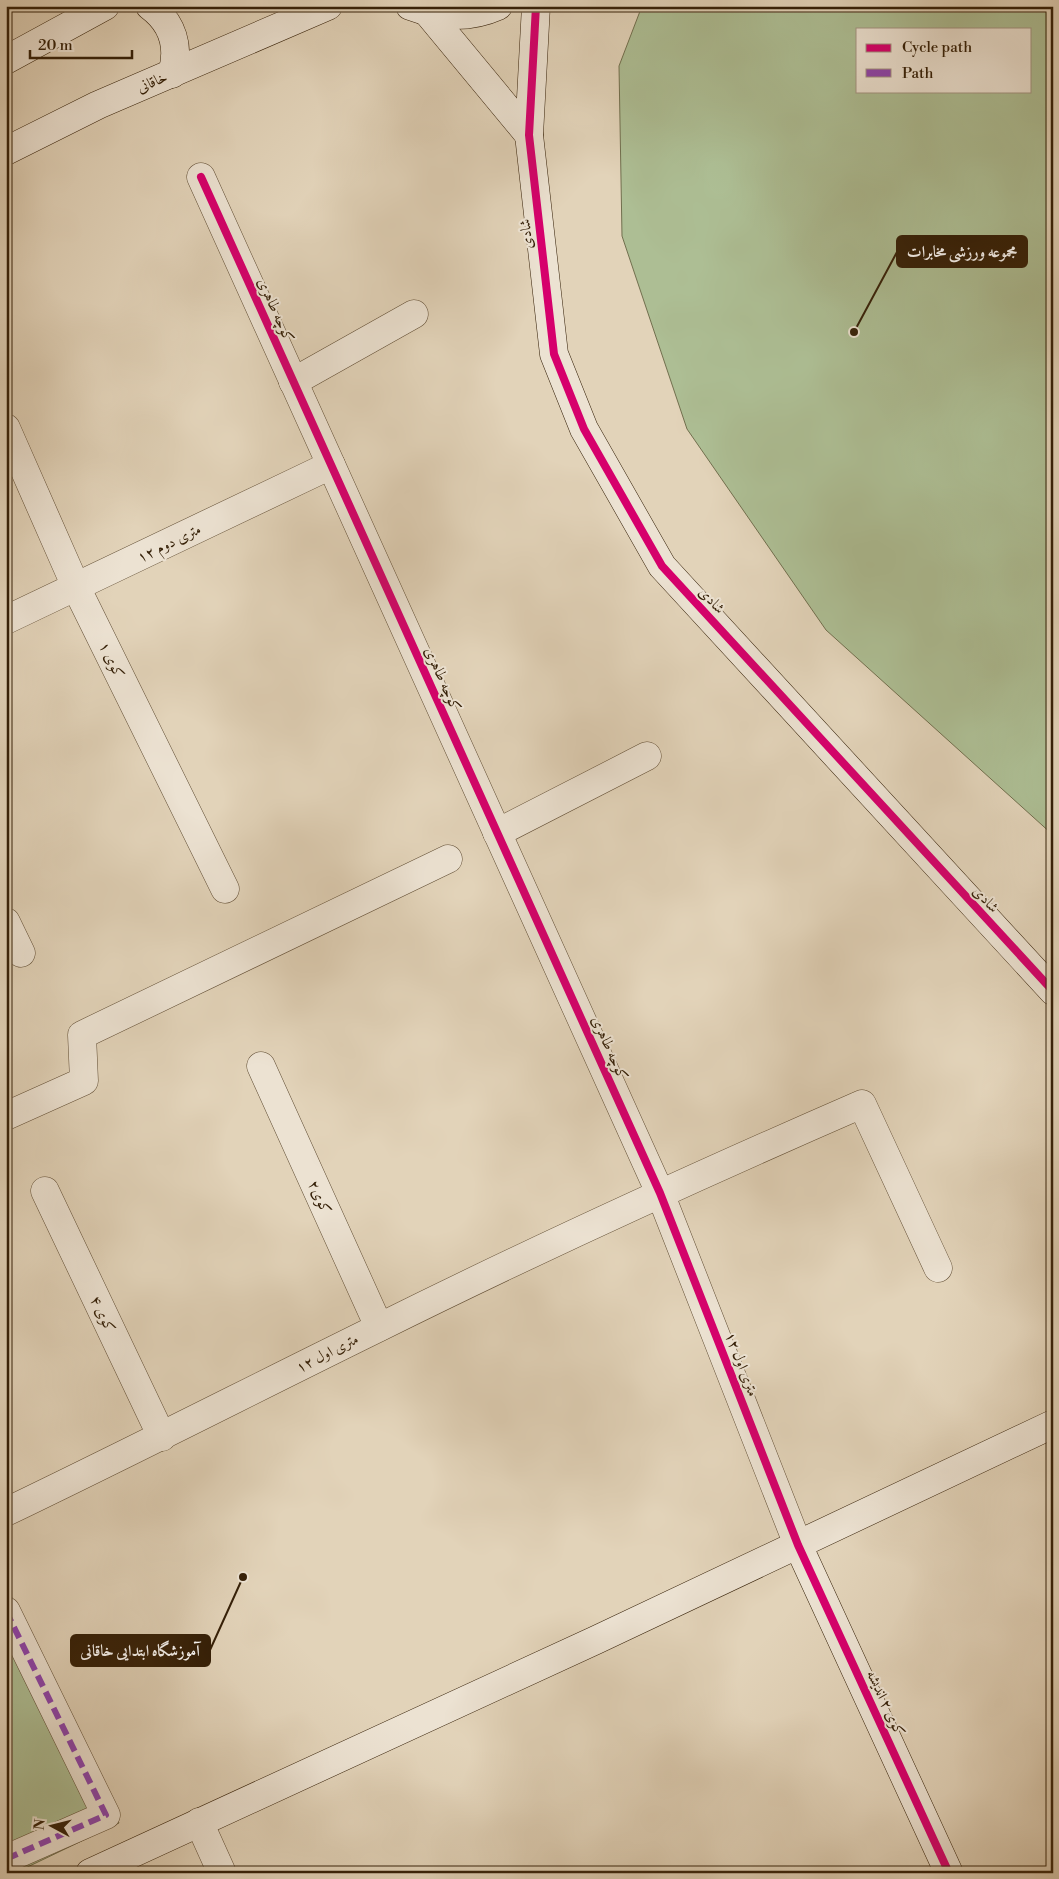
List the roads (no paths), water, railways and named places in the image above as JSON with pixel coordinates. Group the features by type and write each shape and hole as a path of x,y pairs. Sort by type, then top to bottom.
{"street":[{"path":"6,60 105,6"},
{"path":"150,6 167,22 173,34 176,61 172,74"},
{"name":"خاقانی","path":"6,151 98,105 328,6"},
{"path":"419,10 458,16 487,11 498,6"},
{"name":"شادی","path":"536,6 529,135 554,354 584,429 662,566 1053,991"},
{"path":"419,10 529,135"},
{"name":"کوچه طاهری","path":"201,178 660,1193"},
{"path":"293,382 414,314"},
{"name":"کوی ۱","path":"6,428 76,587 225,889"},
{"name":"۱۲ متری دوم","path":"6,620 331,465"},
{"path":"497,833 647,756"},
{"path":"6,1116 84,1081 82,1035 448,859"},
{"path":"6,922 21,953"},
{"name":"کوی۲","path":"261,1066 379,1327"},
{"path":"660,1193 862,1104 938,1268"},
{"name":"کوی ۴","path":"45,1191 162,1437"},
{"name":"۱۲ متری اول","path":"6,1512 162,1437 379,1327 660,1193 798,1545"},
{"path":"90,1873 798,1545 1053,1424"},
{"name":"کوی ۲ اندیشه","path":"798,1545 949,1873"},
{"path":"6,1611 106,1815 6,1859"},
{"path":"199,1822 222,1873"}],"place":[{"name":"مجموعه ورزشی مخابرات","path":"854,332"},
{"name":"آموزشگاه ابتدایی خاقانی","path":"243,1577"}]}
